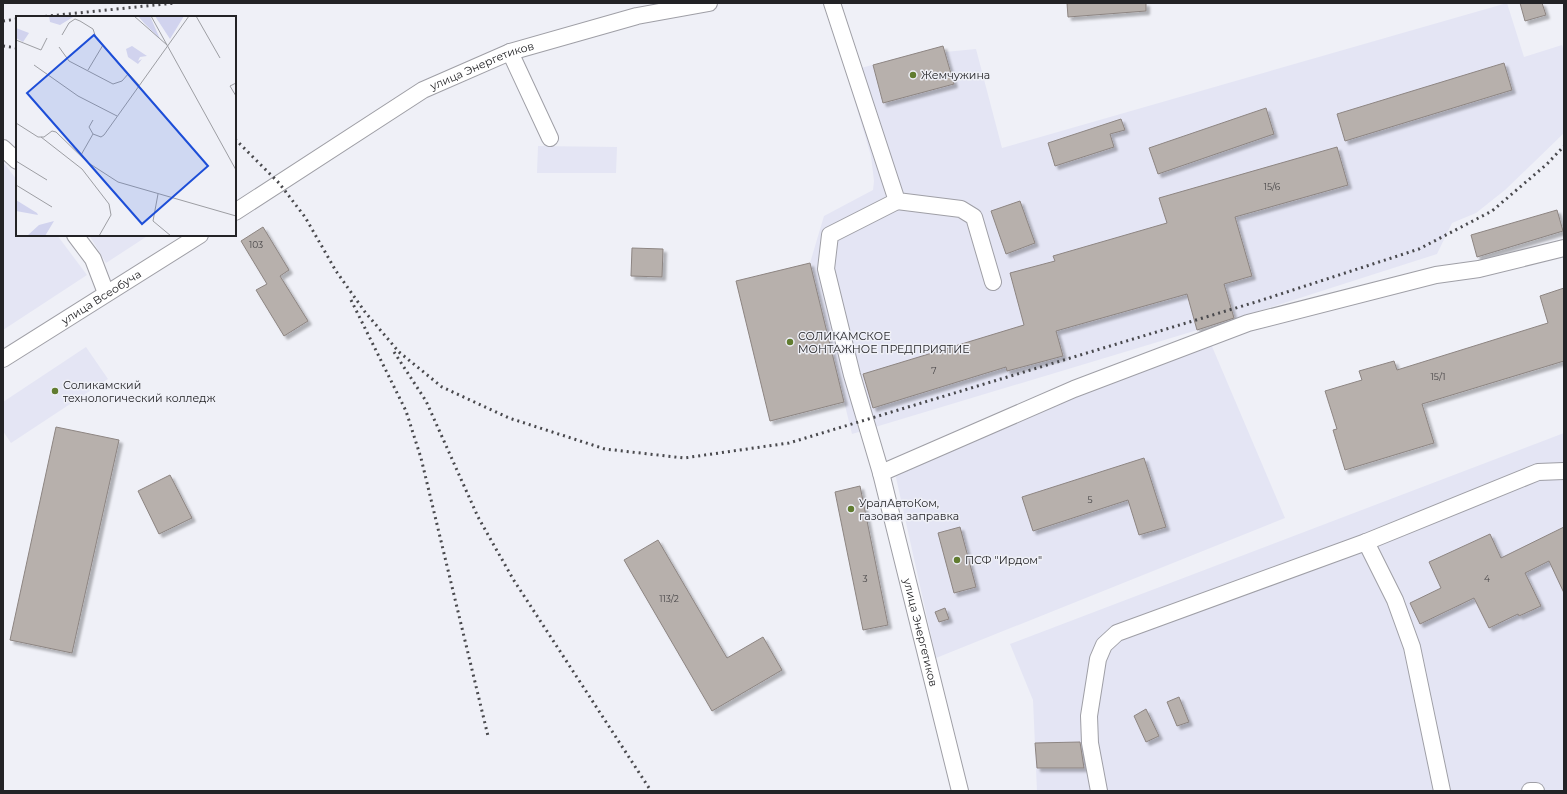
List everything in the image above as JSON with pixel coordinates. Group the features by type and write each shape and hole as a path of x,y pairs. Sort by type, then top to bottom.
{"street":[{"name":"улица Энергетиков","path":"236,211 423,90 510,52 637,16 709,3"},
{"path":"832,3 897,201 961,209 974,217 993,282"},
{"path":"510,52 550,138"},
{"path":"3,148 16,160"},
{"name":"улица Энергетиков","path":"897,201 830,235 826,269 852,375 881,473 960,791"},
{"path":"76,236 93,259 106,293"},
{"name":"улица Всеобуча","path":"3,359 198,236"},
{"path":"881,473 1074,389 1248,324 1436,275 1479,269 1564,248"},
{"path":"1099,791 1090,743 1089,716 1098,659 1104,645 1117,633 1366,542 1538,472 1564,471"},
{"path":"1366,542 1395,600 1412,646 1442,791"},
{"path":"1530,791 1536,791"}],"shaded area":[{"path":"1507,3 1524,57 1562,45 1564,52 1564,133 1505,190 1476,213 1452,223 1437,254 1234,319 852,434 810,263 824,216 873,190 874,181 871,156 846,72 943,46 945,52 976,49 1002,148"},
{"path":"538,146 617,147 616,173 537,173"},
{"path":"3,162 16,179 16,236 58,236 87,275 3,330"},
{"path":"90,236 147,236 106,263"},
{"path":"1208,337 1285,518 936,658 895,473"},
{"name":"Соликамский технологический колледж","path":"86,347 108,379 11,443 3,431 3,402"},
{"path":"1564,433 1564,791 1037,791 1033,700 1010,644"}],"building":[{"path":"1067,3 1146,3 1146,11 1068,17"},
{"path":"1520,3 1542,3 1546,15 1525,21"},
{"name":"Жемчужина","path":"943,46 954,84 883,103 873,65"},
{"path":"1504,63 1512,90 1345,141 1337,114"},
{"path":"1266,108 1274,134 1158,174 1149,148"},
{"path":"1121,119 1125,130 1110,134 1114,147 1055,166 1048,143"},
{"path":"1337,147 1348,185 1235,217 1252,276 1224,284 1234,318 1197,330 1187,294 1056,331 1063,356 1007,371 1006,367 873,408 863,374 1024,325 1010,273 1055,261 1053,256 1167,223 1159,198"},
{"path":"1020,201 1035,243 1006,254 991,211"},
{"path":"1557,210 1563,231 1477,257 1471,235"},
{"path":"263,227 289,270 280,276 308,321 284,336 256,290 267,284 241,241"},
{"path":"632,248 663,249 662,277 631,276"},
{"name":"СОЛИКАМСКОЕ МОНТАЖНОЕ ПРЕДПРИЯТИЕ","path":"810,263 844,402 770,421 736,281"},
{"path":"1564,288 1564,361 1422,404 1434,443 1345,470 1333,430 1337,429 1325,391 1362,380 1359,371 1394,361 1397,370 1548,323 1540,296"},
{"path":"56,427 119,440 72,653 10,640"},
{"path":"1144,458 1166,527 1139,535 1128,500 1033,531 1022,497"},
{"path":"170,475 192,518 159,534 138,491"},
{"path":"860,486 888,625 863,630 835,492"},
{"name":"ПСФ \"Ирдом\"","path":"960,527 976,587 954,593 938,533"},
{"path":"1564,527 1564,593 1549,561 1525,573 1541,606 1519,616 1518,614 1489,628 1474,598 1420,624 1410,603 1441,588 1429,562 1490,534 1501,558"},
{"path":"658,540 727,658 763,637 782,670 712,711 624,560"},
{"path":"945,608 949,619 939,622 935,612"},
{"path":"1179,697 1189,722 1177,726 1167,702"},
{"path":"1146,709 1159,736 1146,742 1134,716"},
{"path":"1080,742 1084,768 1037,768 1035,743"}],"railway":[{"path":"49,16 175,3"},
{"path":"3,21 16,19"},
{"path":"3,46 16,48"},
{"path":"236,140 279,183 305,217 336,271 365,312 399,352 442,387 509,418 605,449 684,458 789,443 1259,301 1419,249 1492,211 1547,164 1564,146"},
{"path":"351,300 406,411 421,458 488,736"},
{"path":"394,352 426,401 478,517 513,579 651,791"}],"place":[{"name":"Жемчужина","path":"913,75"},
{"name":"СОЛИКАМСКОЕ МОНТАЖНОЕ ПРЕДПРИЯТИЕ","path":"790,342"},
{"name":"Соликамский технологический колледж","path":"55,391"},
{"name":"УралАвтоКом, газовая заправка","path":"851,509"},
{"name":"ПСФ \"Ирдом\"","path":"957,560"}]}
